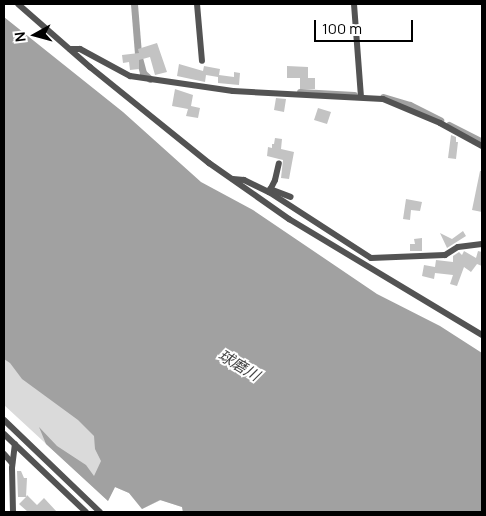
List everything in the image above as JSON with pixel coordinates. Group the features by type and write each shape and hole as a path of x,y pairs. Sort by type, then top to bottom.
{"street":[{"path":"18,4 146,113 231,178 289,219 482,336"},
{"path":"197,4 202,61"},
{"path":"354,4 361,97"},
{"path":"70,49 80,48 130,76 233,91 383,99 440,123 482,146"},
{"path":"270,191 279,163"},
{"path":"231,178 244,180 291,198"},
{"path":"270,191 371,258 445,254 458,247 482,244"},
{"path":"4,420 100,512"},
{"path":"4,434 86,512"},
{"path":"13,512 12,463 15,444"},
{"path":"4,454 12,463"}],"shaded area":[{"path":"4,317 196,488 183,512 182,507 161,500 142,509 129,493 115,487 108,501 4,405"}],"water":[{"name":"球磨川","path":"4,17 123,112 201,182 253,210 377,294 440,326 482,353 482,512 183,512 182,507 160,500 142,509 129,493 115,487 108,501 46,444 39,427 57,446 86,465 94,476 101,461 95,449 94,436 78,420 22,379 10,363 4,359"}],"building":[{"path":"157,43 167,72 155,75 150,57 139,60 139,69 130,70 129,62 123,63 122,55 139,53 138,49"},
{"path":"179,64 203,71 204,66 220,69 219,75 234,77 234,72 240,73 239,85 218,83 218,77 206,75 205,82 177,76"},
{"path":"287,66 308,67 308,78 315,78 315,89 300,89 300,78 287,78"},
{"path":"175,89 193,95 191,106 200,108 198,118 186,116 188,109 172,106"},
{"path":"276,98 286,99 284,112 274,110"},
{"path":"318,108 331,112 327,124 314,120"},
{"path":"451,135 456,137 456,142 458,142 456,159 448,158"},
{"path":"275,138 282,139 281,149 294,152 289,179 281,178 283,160 267,156 268,147 272,148"},
{"path":"480,171 482,171 482,212 472,210"},
{"path":"406,199 422,202 420,211 411,210 410,220 403,219"},
{"path":"463,231 466,236 447,248 440,233 452,239"},
{"path":"422,238 422,251 410,251 410,244 415,244 414,239"},
{"path":"464,251 476,258 478,251 482,252 482,266 477,264 471,272 464,267 457,286 450,284 453,275 435,273 434,279 422,276 424,265 435,267 436,260 453,262 453,256 459,252 462,255"},
{"path":"17,471 21,471 24,478 27,478 26,497 18,497"},
{"path":"27,495 37,505 44,498 57,512 28,512 19,504"}],"waterway":[{"path":"134,4 138,54 143,73 150,79"},
{"path":"300,92 354,95"},
{"path":"383,97 410,105 440,120"},
{"path":"449,125 482,142"}]}
